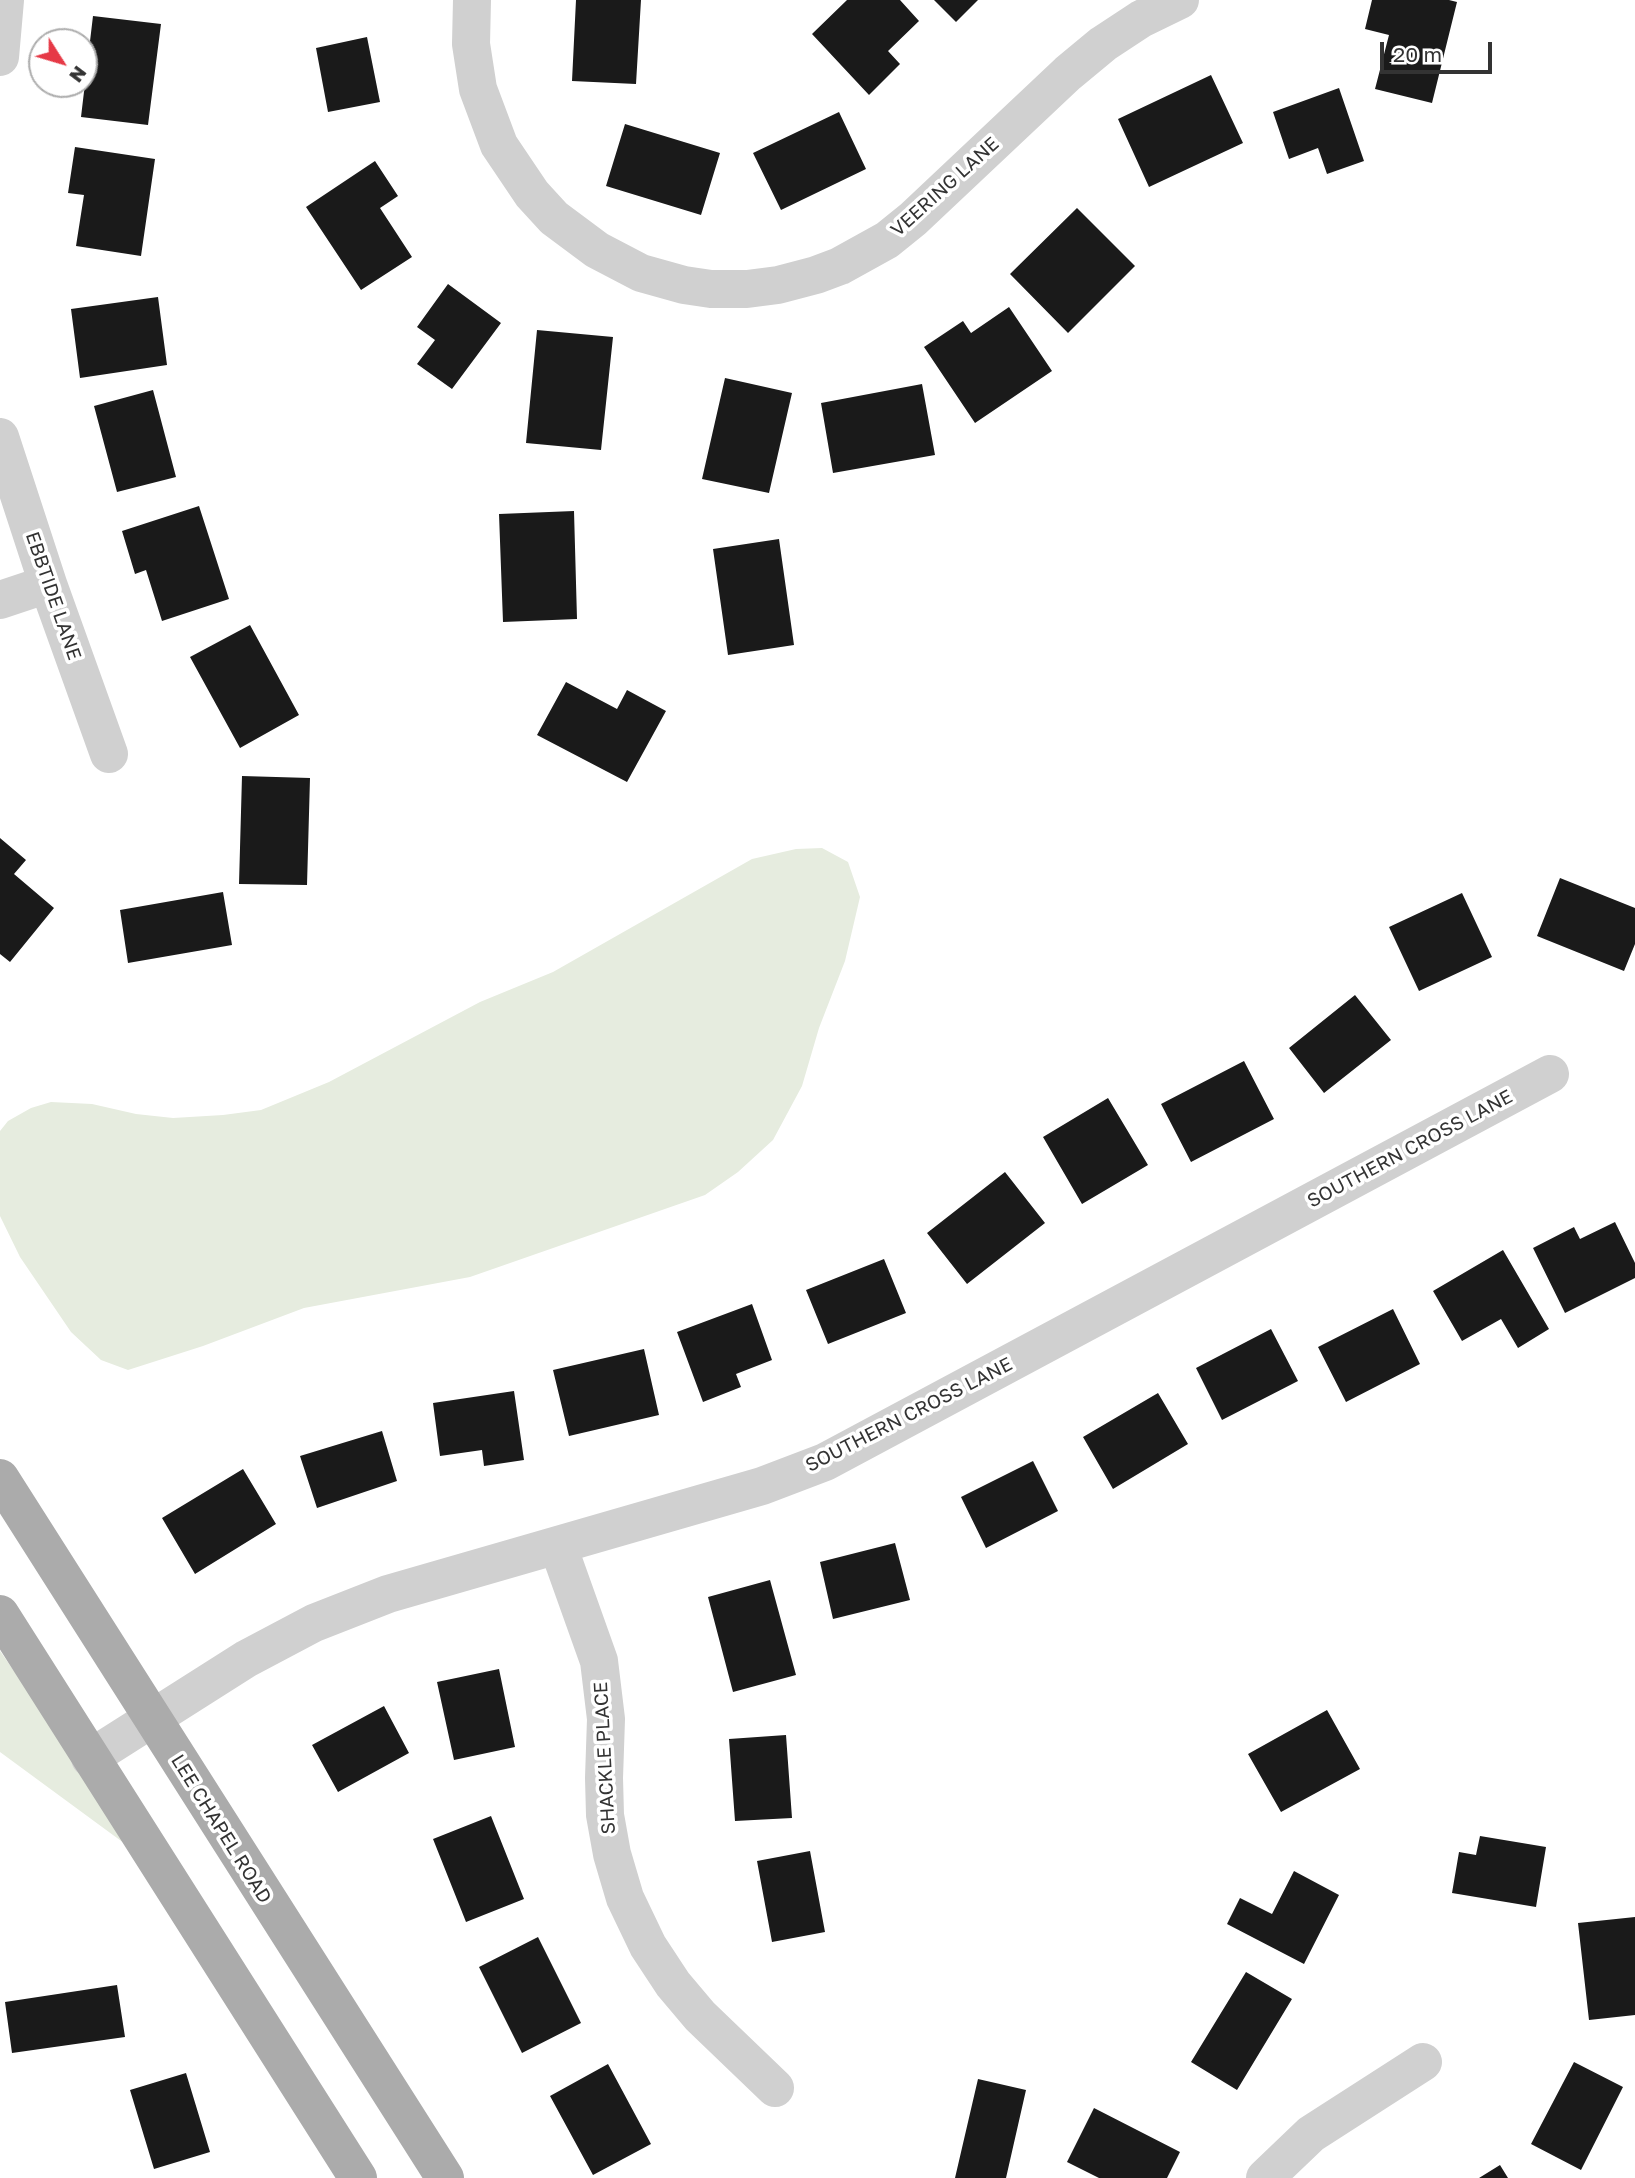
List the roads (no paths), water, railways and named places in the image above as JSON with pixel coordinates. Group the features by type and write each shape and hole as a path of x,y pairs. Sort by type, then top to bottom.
{"main road":[{"name":"LEE CHAPEL ROAD","path":"0,1478 445,2178"},
{"path":"0,1614 358,2178"}],"street":[{"path":"0,57 5,0"},
{"name":"VEERING LANE","path":"472,0 471,44 478,89 499,145 531,194 554,218 597,250 642,273 684,285 711,289 747,289 778,285 816,275 841,266 887,240 1103,44 1142,19 1180,0"},
{"name":"EBBTIDE LANE","path":"0,437 109,754"},
{"path":"0,600 48,583"},
{"name":"SOUTHERN CROSS LANE","path":"90,1758 246,1659 314,1623 388,1594 762,1486 825,1462 1550,1074"},
{"name":"SHACKLE PLACE","path":"558,1546 599,1661 606,1719 605,1815 612,1854 625,1898 648,1946 673,1984 701,2016 775,2088"},
{"path":"1265,2178 1311,2134 1423,2062"}]}
